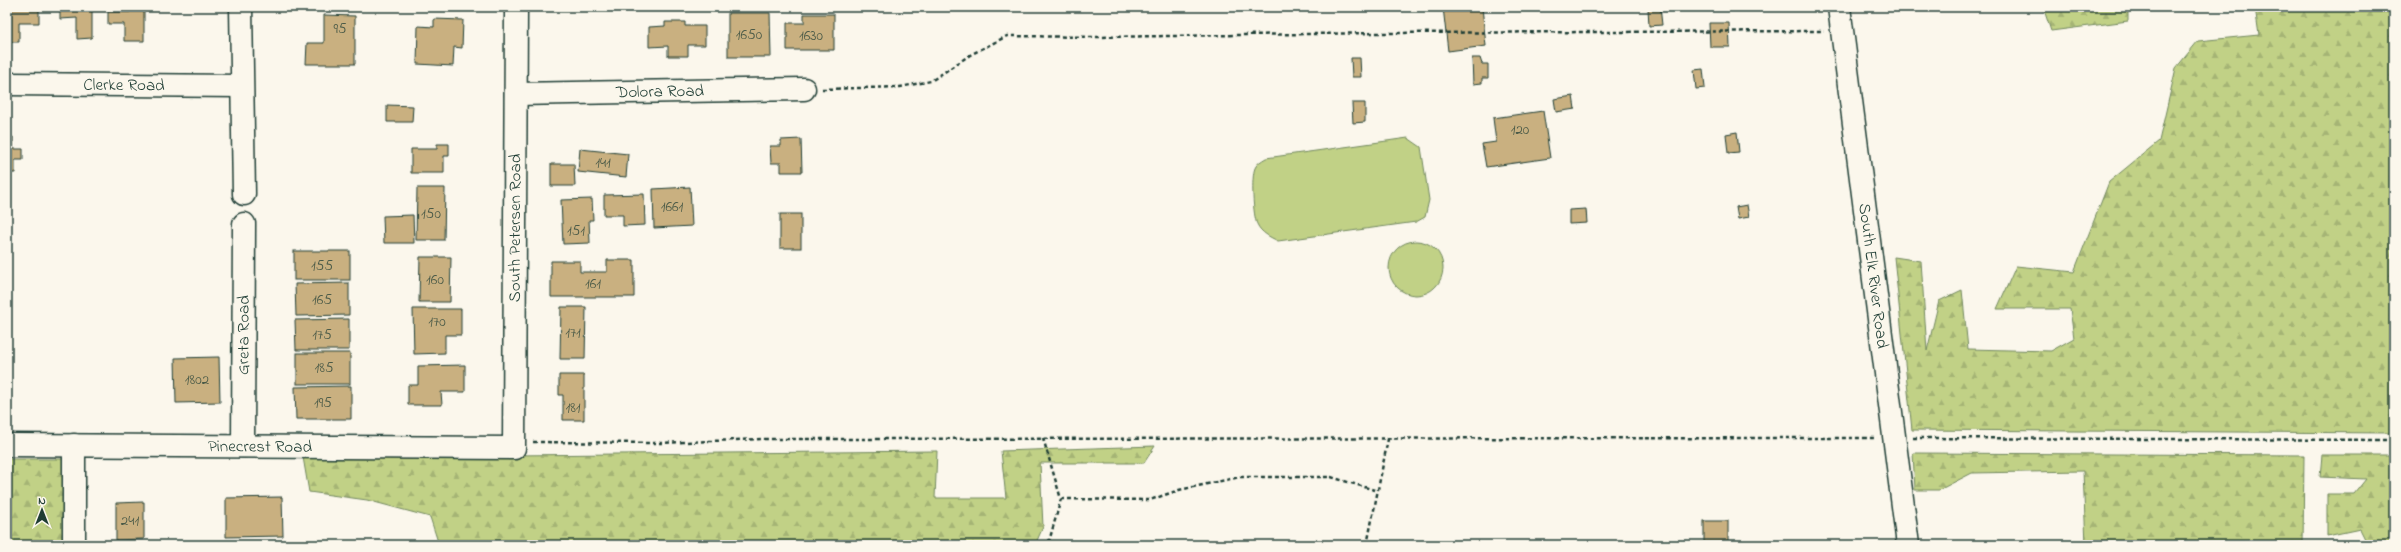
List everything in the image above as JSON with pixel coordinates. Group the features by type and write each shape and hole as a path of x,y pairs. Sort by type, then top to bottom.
{"street":[{"path":"241,7 241,86 244,194"},
{"name":"South Petersen Road","path":"514,445 516,7"},
{"name":"South Elk River Road","path":"1839,7 1908,545"},
{"name":"Clerke Road","path":"7,84 241,86"},
{"name":"Dolora Road","path":"516,94 804,89"},
{"name":"Greta Road","path":"243,446 244,224"},
{"name":"Pinecrest Road","path":"7,445 514,445"},
{"path":"74,445 74,545"}],"path":[{"path":"804,89 900,87 931,81 970,55 1007,36 1098,37 1379,33 1842,31"},
{"path":"514,445 762,439 1043,438 1894,438 2394,440"},
{"path":"1043,438 1061,499 1048,545"},
{"path":"1368,545 1388,439"},
{"path":"1061,499 1150,500 1179,490 1240,477 1331,477 1378,491"}],"green space":[{"path":"2043,7 2128,7 2128,21 2051,31"},
{"path":"2255,7 2394,7 2394,433 1912,430 1894,257 1921,261 1927,351 1939,301 1962,290 1968,349 2051,351 2074,338 2070,309 1997,309 2016,266 2074,272 2109,182 2159,141 2176,68 2198,41 2259,35"},
{"path":"1408,138 1421,147 1429,200 1425,217 1416,222 1278,241 1261,230 1257,224 1254,213 1253,179 1256,166 1264,159"},
{"path":"1416,241 1426,243 1435,249 1441,258 1443,268 1441,278 1435,287 1426,293 1416,295 1406,293 1397,287 1391,278 1389,268 1391,258 1397,249 1406,243"},
{"path":"1155,446 1144,463 1040,463 1043,527 1035,545 439,545 430,517 367,500 309,492 303,457 937,451 935,498 1006,498 1001,451"},
{"path":"1913,453 2304,455 2303,545 2086,545 2083,471 1972,473 1939,490 1915,490"},
{"path":"2322,455 2394,455 2394,545 2368,545 2360,529 2327,536 2327,494 2354,494 2366,479 2320,477"},
{"path":"7,459 65,459 64,545 7,545"}],"building":[{"path":"7,7 39,7 39,23 19,23 19,42 7,42"},
{"path":"60,7 92,7 92,38 77,39 77,18 60,19"},
{"path":"130,7 144,7 144,41 124,41 124,24 108,24 108,12 130,12"},
{"path":"1443,7 1482,7 1486,46 1448,51"},
{"path":"1660,7 1662,25 1649,26 1648,8"},
{"path":"728,13 770,13 771,57 728,57"},
{"path":"804,14 834,14 834,50 787,50 787,23 804,23"},
{"path":"324,15 355,16 355,64 306,64 307,43 324,43"},
{"path":"434,19 463,20 462,48 454,47 453,66 417,64 418,26 434,27"},
{"path":"665,22 685,22 685,26 705,26 705,45 688,45 688,56 668,56 668,46 649,47 649,27 665,26"},
{"path":"1709,23 1729,23 1730,47 1710,47"},
{"path":"1351,58 1360,58 1361,77 1352,77"},
{"path":"1472,58 1480,58 1482,64 1488,64 1488,78 1482,78 1482,83 1473,84"},
{"path":"1703,69 1705,88 1696,89 1694,70"},
{"path":"1573,96 1575,109 1556,112 1554,99"},
{"path":"1352,103 1365,103 1365,122 1353,123"},
{"path":"387,105 413,106 412,122 387,122"},
{"path":"1543,111 1550,158 1486,167 1482,144 1496,142 1493,118"},
{"path":"1737,132 1739,152 1728,153 1726,134"},
{"path":"7,137 13,137 13,149 23,149 23,160 15,160 15,173 7,173"},
{"path":"801,139 802,172 781,172 781,163 771,163 770,146 781,146 781,140"},
{"path":"437,144 449,144 449,156 444,156 444,173 411,173 411,149 437,149"},
{"path":"580,149 628,154 626,177 578,172"},
{"path":"551,164 574,164 575,186 551,186"},
{"path":"690,187 692,226 654,228 653,189"},
{"path":"417,188 445,188 444,240 416,240"},
{"path":"644,194 645,225 623,226 623,215 604,215 604,195"},
{"path":"592,199 593,220 589,220 590,243 563,244 561,200"},
{"path":"1747,205 1749,217 1738,219 1736,207"},
{"path":"1586,209 1587,223 1569,224 1569,210"},
{"path":"780,214 801,214 801,248 780,248"},
{"path":"413,215 414,243 384,243 383,216"},
{"path":"294,251 350,251 350,280 294,280"},
{"path":"420,257 451,257 450,302 419,302"},
{"path":"607,260 634,260 634,297 551,297 551,261 580,261 580,272 607,272"},
{"path":"349,283 349,315 296,316 295,284"},
{"path":"561,307 586,307 585,359 560,359"},
{"path":"413,309 461,309 461,335 445,335 445,353 414,354"},
{"path":"349,319 349,350 296,350 295,320"},
{"path":"297,353 350,353 350,384 297,384"},
{"path":"219,357 220,402 176,403 175,358"},
{"path":"465,365 465,392 441,392 442,405 408,405 408,385 418,385 418,366"},
{"path":"559,375 584,375 584,420 563,420 563,395 559,395"},
{"path":"351,386 351,419 296,419 295,387"},
{"path":"282,497 283,536 226,537 226,498"},
{"path":"144,502 144,539 116,540 116,503"},
{"path":"1704,521 1728,521 1728,545 1704,545"}]}
